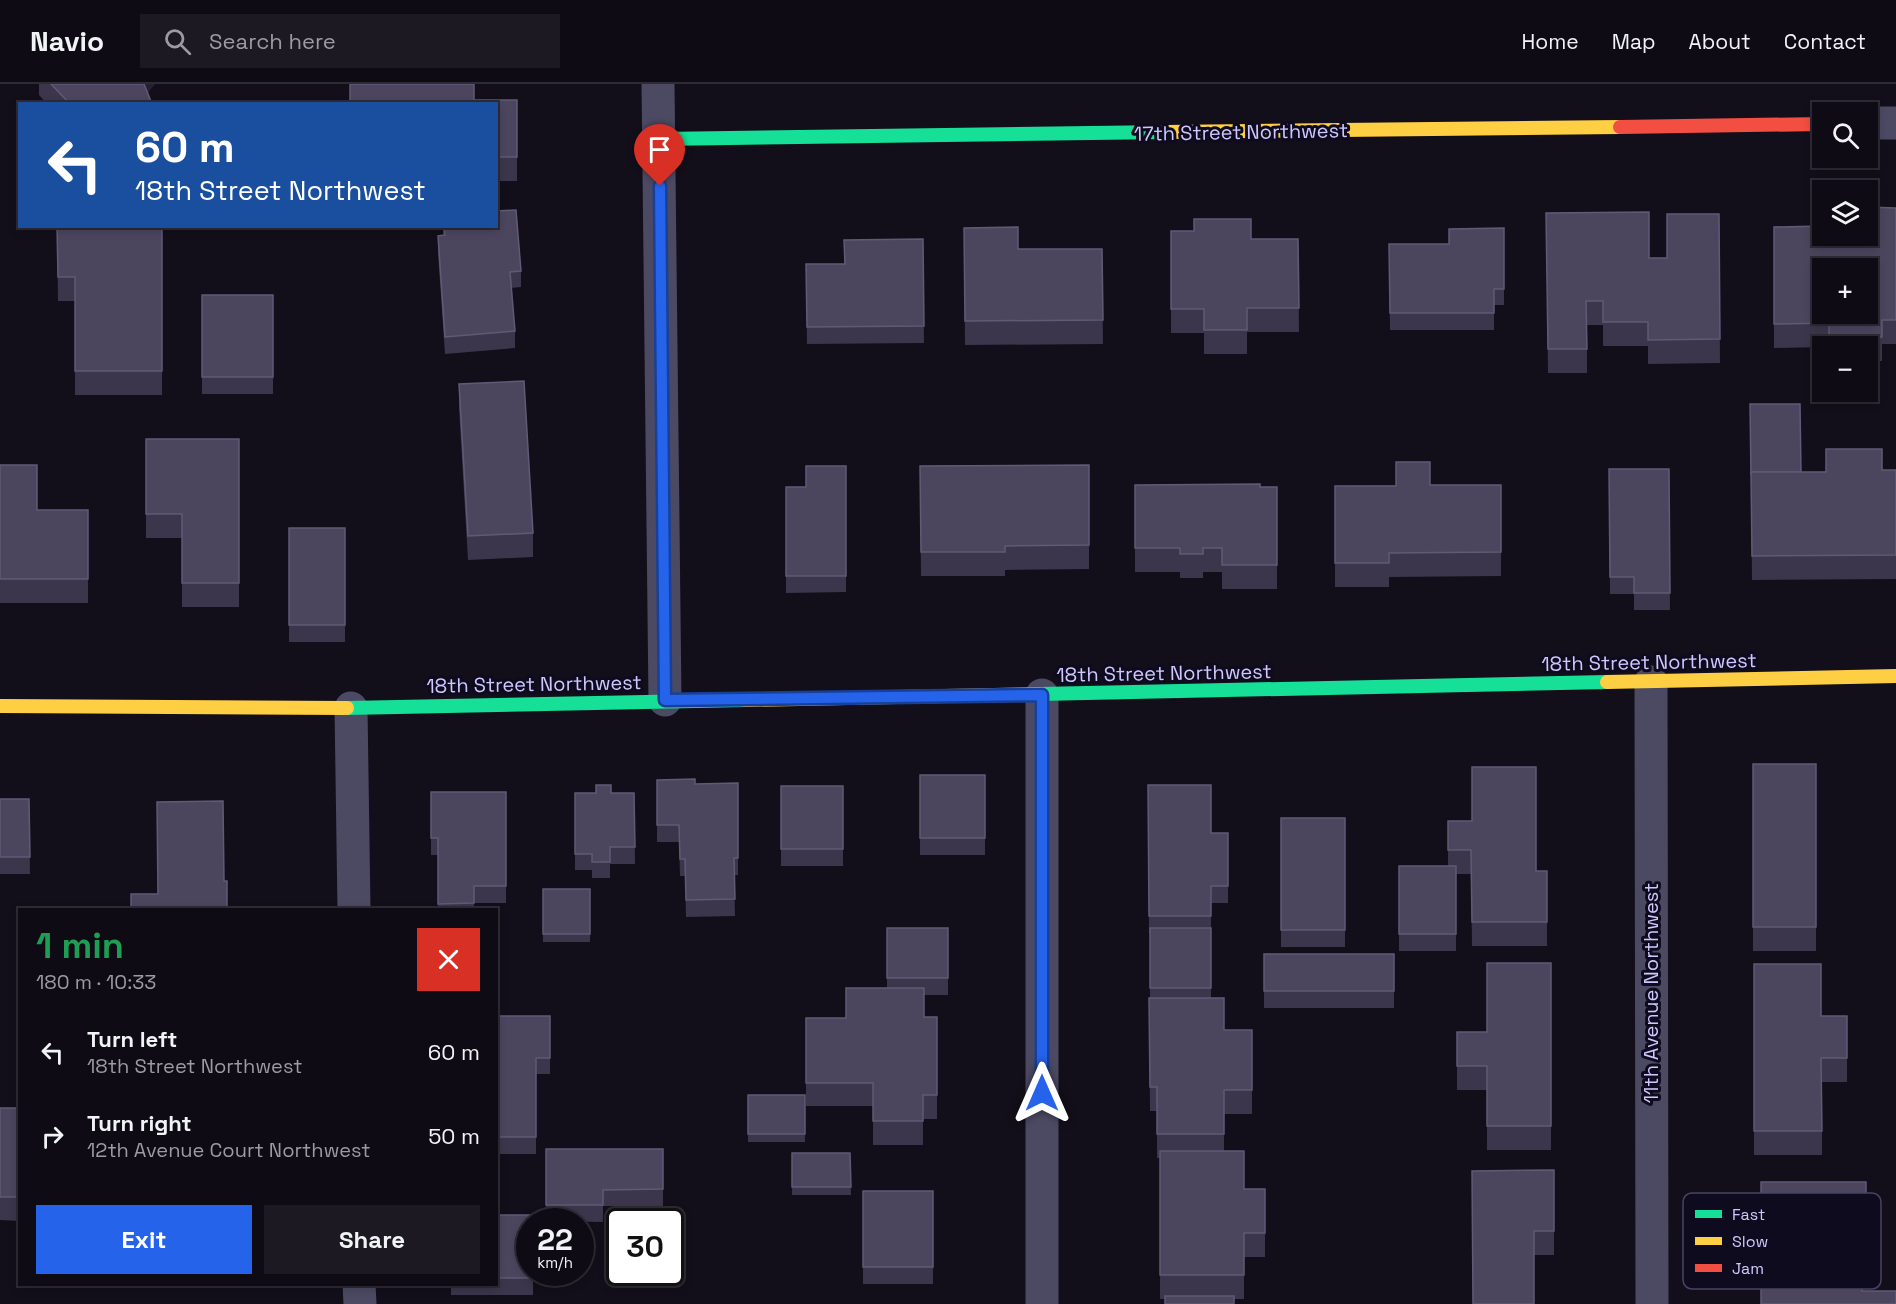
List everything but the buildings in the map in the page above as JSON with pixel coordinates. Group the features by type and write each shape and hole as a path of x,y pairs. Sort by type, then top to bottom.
{"street":[{"path":"658,84 665,700"},
{"path":"1878,123 1896,123"},
{"name":"17th Street Northwest","path":"660,139 1812,124"},
{"name":"18th Street Northwest","path":"0,706 351,708 1896,676"},
{"name":"11th Avenue Northwest","path":"1651,682 1652,1304"},
{"path":"1042,695 1042,1304"},
{"path":"351,708 354,908"},
{"path":"359,1286 360,1304"}],"traffic: fast":[{"path":"660,139 1166,132"},
{"path":"1040,694 1607,682"},
{"path":"347,708 745,700"}],"traffic: slow":[{"path":"1166,132 1620,127"},
{"path":"1607,682 1896,676"},
{"path":"745,700 1040,694"},
{"path":"0,706 347,708"}],"traffic: jam":[{"path":"1620,127 1812,124"}],"route":[{"path":"660,186 665,700 1042,695 1042,1093"}]}
